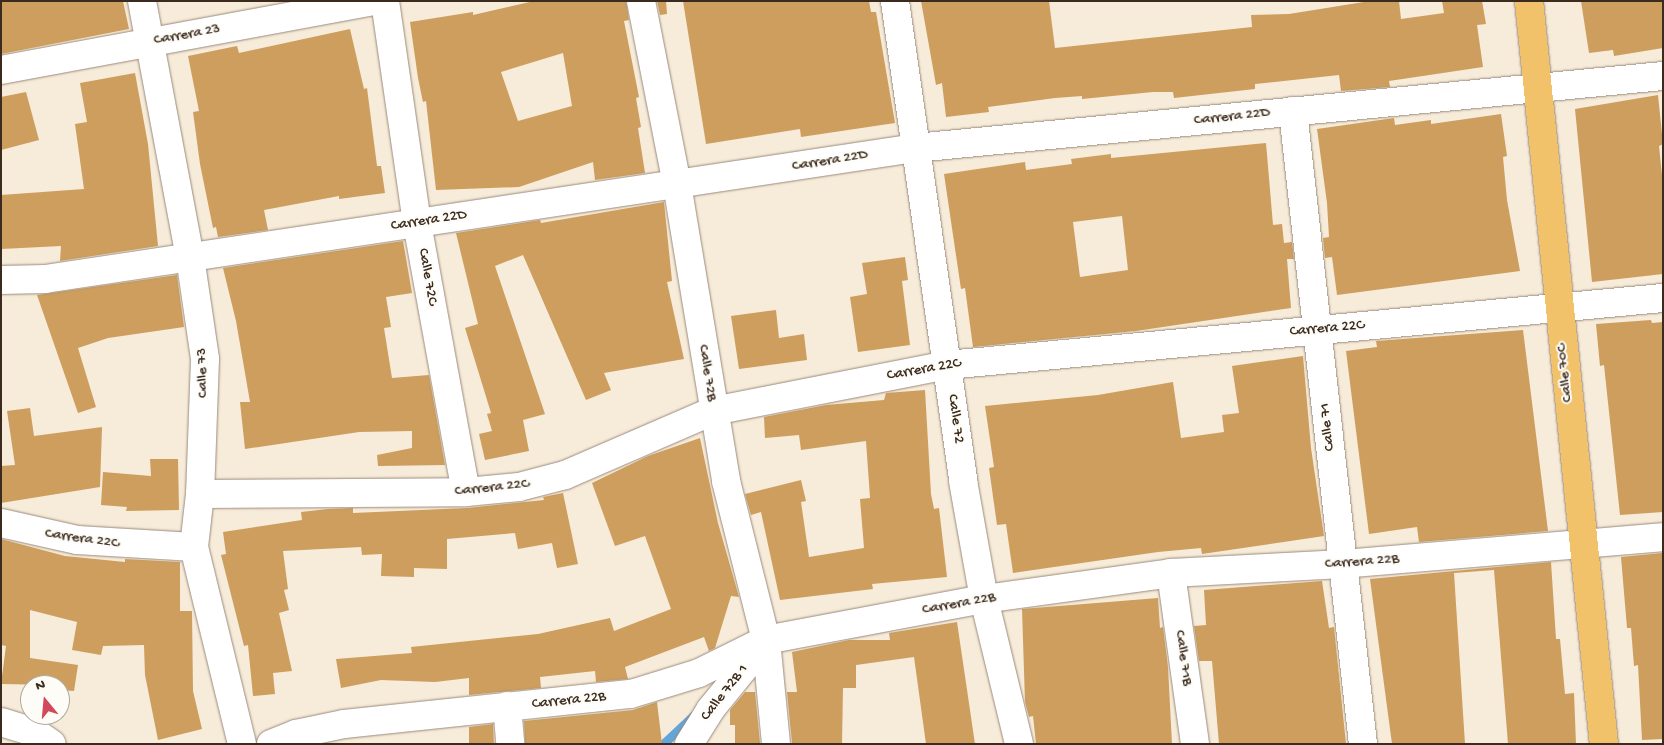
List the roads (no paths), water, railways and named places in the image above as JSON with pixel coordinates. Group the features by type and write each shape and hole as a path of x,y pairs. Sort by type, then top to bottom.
{"main road":[{"name":"Calle 70C","path":"1529,1 1582,544 1604,744"}],"street":[{"name":"Calle 73","path":"142,1 190,257 205,359 200,494 194,547 242,744"},
{"name":"Carrera 23","path":"1,70 374,1"},
{"name":"Calle 72C","path":"385,1 418,223 466,492"},
{"name":"Calle 72B","path":"641,1 677,184 714,411 742,551 763,641 776,744"},
{"name":"Calle 72","path":"895,1 947,365 984,599 1019,744"},
{"name":"Carrera 22D","path":"1,280 45,279 915,148 1663,76"},
{"name":"Calle 71","path":"1293,111 1363,744"},
{"name":"Carrera 22C","path":"200,494 466,492 519,487 565,475 714,411 947,365 1663,298"},
{"name":"Carrera 22C","path":"1,523 77,540 194,547"},
{"name":"Carrera 22B","path":"271,744 296,734 344,724 507,706 587,700 650,689 699,673 763,641 984,599 1171,573 1343,564 1663,537"},
{"name":"Calle 71B","path":"1171,573 1195,744"},
{"name":"Calle 72B 1","path":"689,744 705,717 754,656 763,641"},
{"path":"507,706 510,744"},
{"path":"1,722 36,733 52,744"}],"waterway":[{"path":"663,744 694,715"}]}
